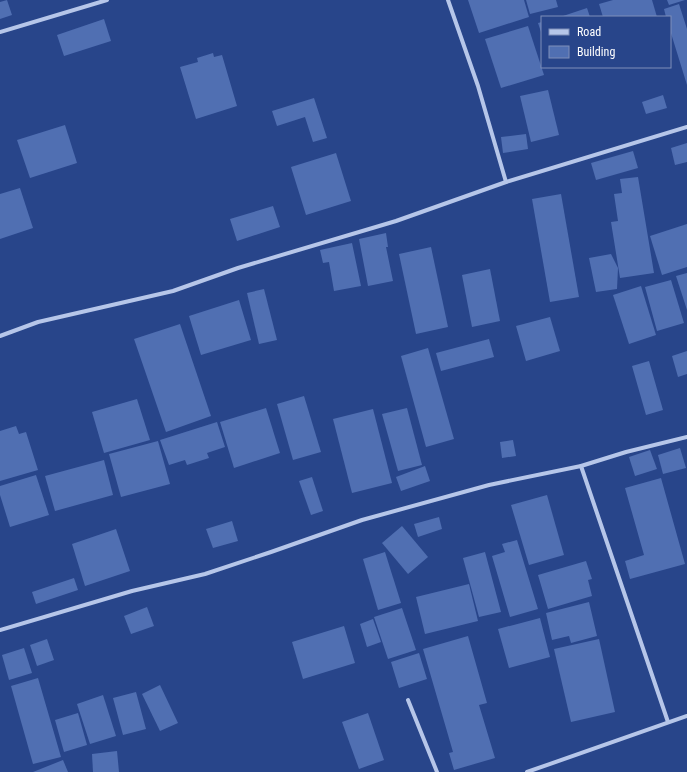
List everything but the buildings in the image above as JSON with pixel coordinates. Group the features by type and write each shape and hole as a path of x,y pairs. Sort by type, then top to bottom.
{"street":[{"path":"0,32 108,0"},
{"path":"448,0 478,86 506,182"},
{"path":"0,336 38,322 173,291 238,268 402,219 506,182 687,127"},
{"path":"0,630 132,591 205,574 362,520 489,485 581,466 626,452 687,437"},
{"path":"581,466 668,722"},
{"path":"408,700 437,772"},
{"path":"527,772 687,716"}]}
